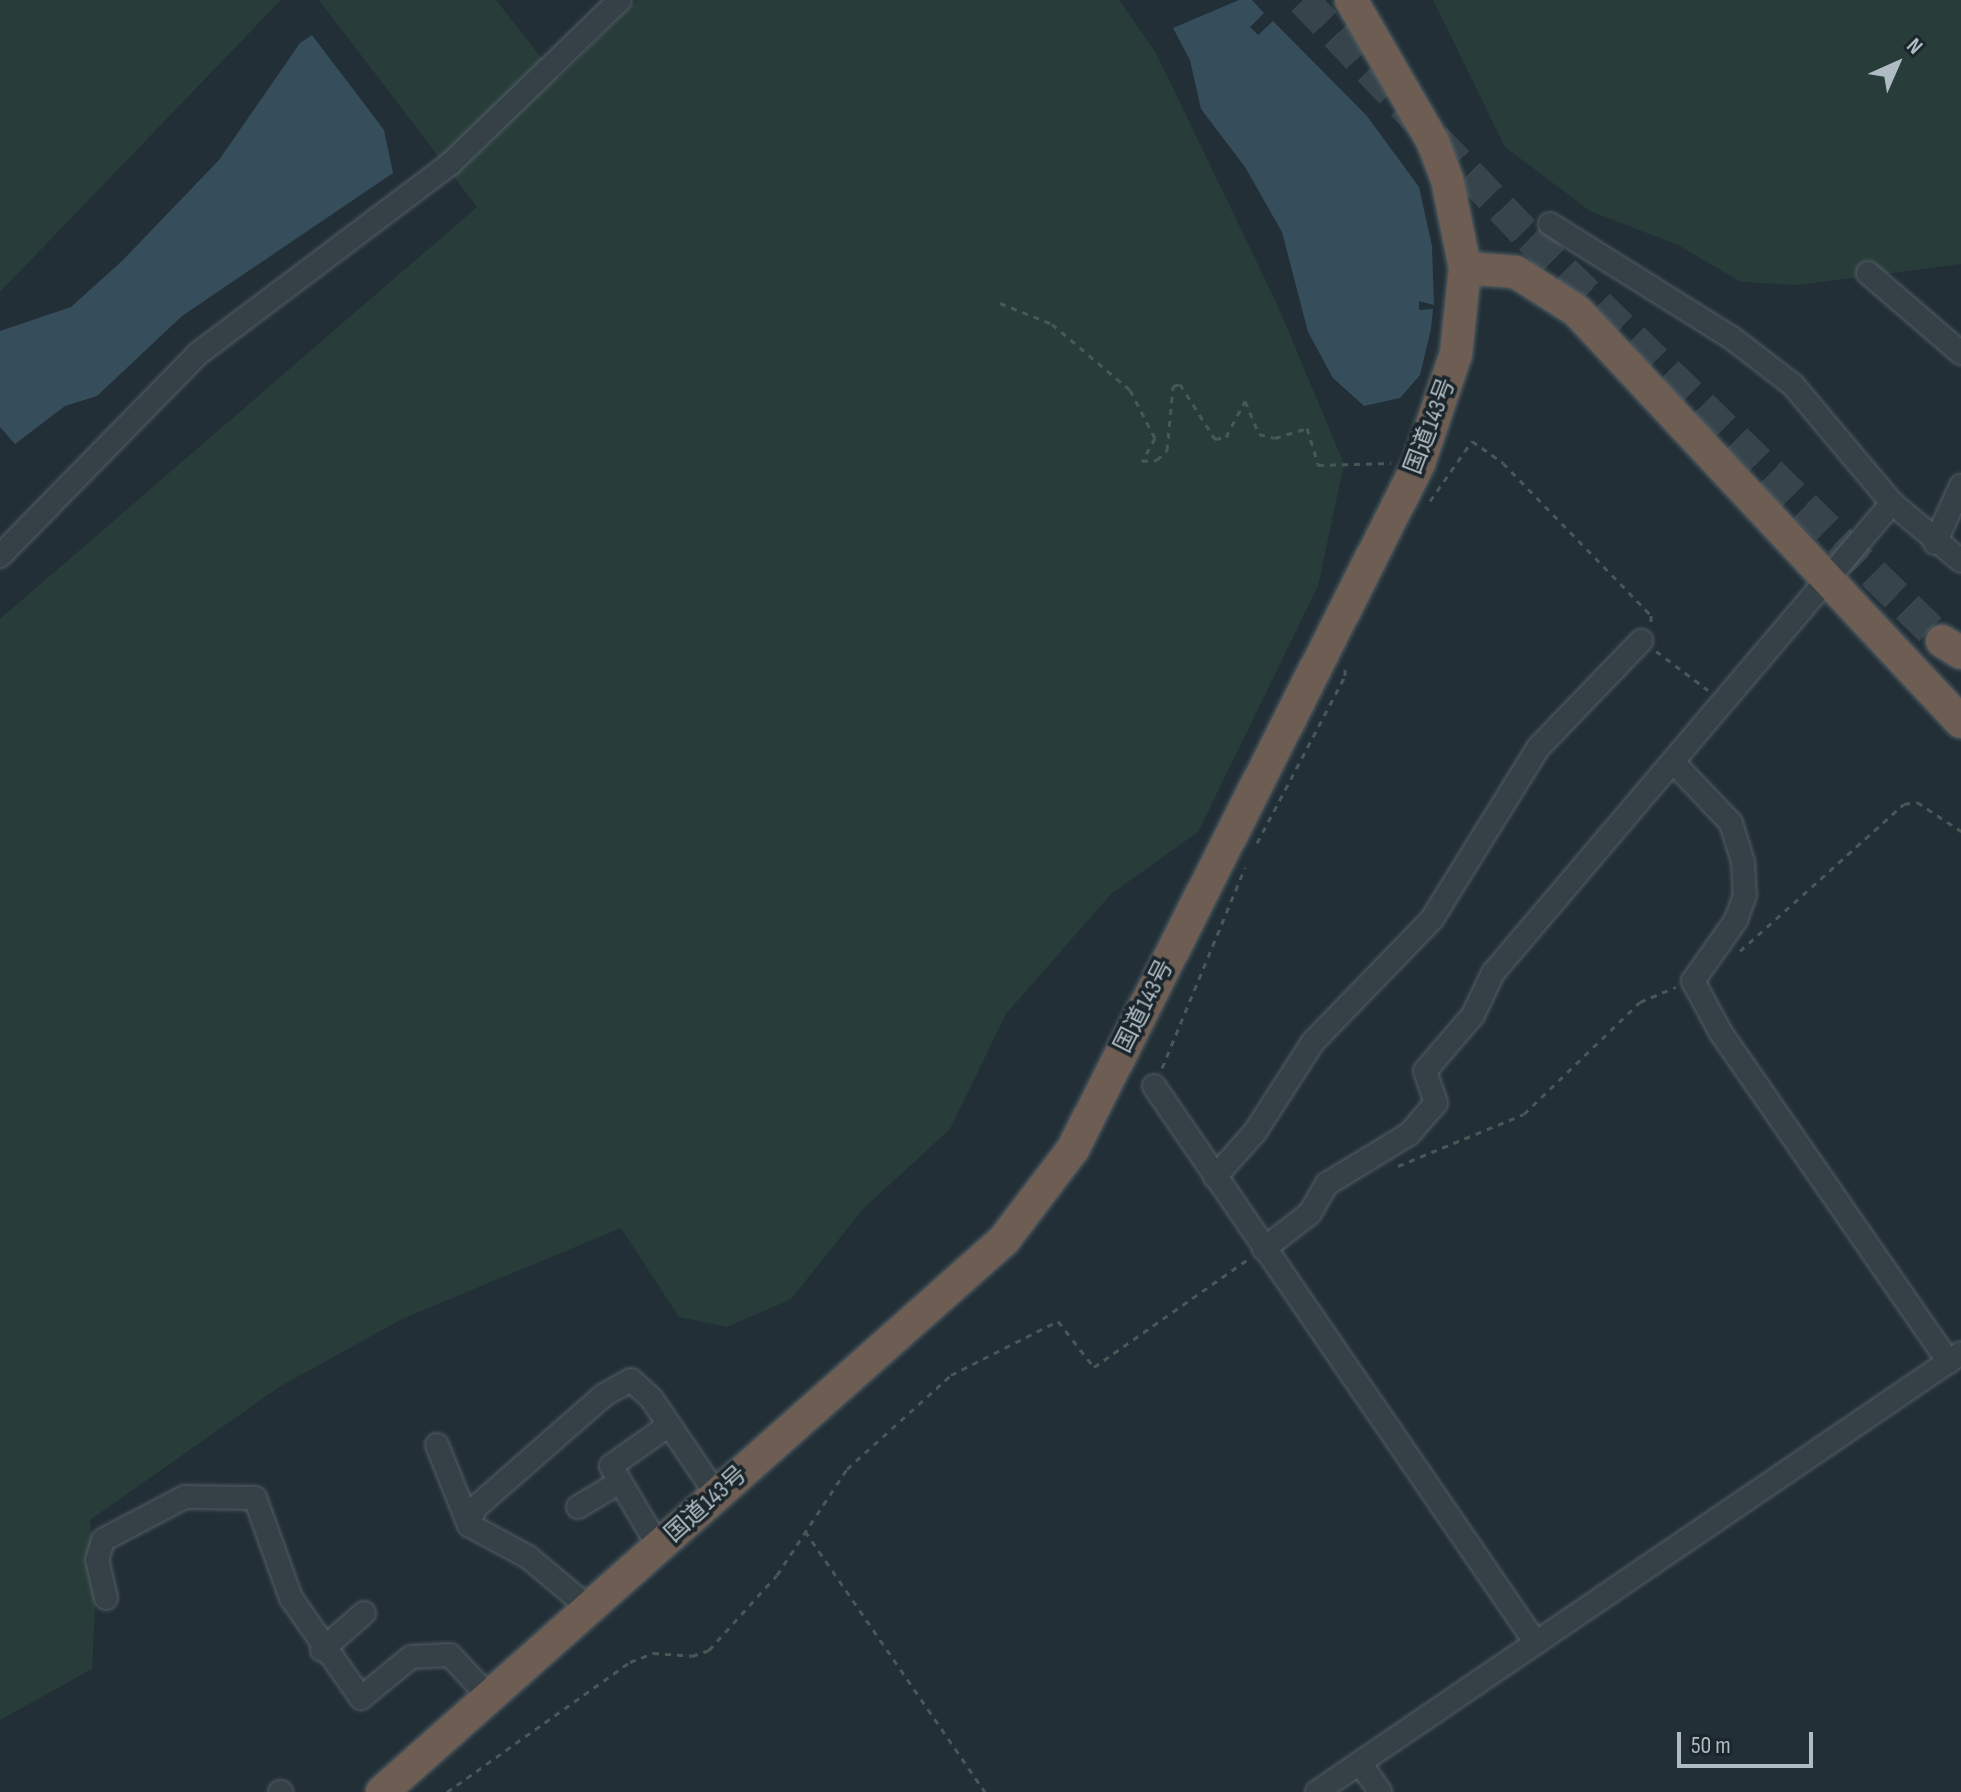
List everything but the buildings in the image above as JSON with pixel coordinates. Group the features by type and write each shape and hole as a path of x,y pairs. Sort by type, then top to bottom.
{"highway":[{"name":"国道143号","path":"382,1792 1004,1240 1041,1198 1073,1149 1327,638 1419,463 1456,354 1465,268 1433,142 1351,0"},
{"path":"1465,268 1516,272 1577,311 1829,576 1961,722"}],"street":[{"path":"0,556 199,353 450,164 620,0"},
{"path":"1550,224 1732,338 1793,385 1892,503 1935,543 1961,561"},
{"path":"1868,273 1961,353"},
{"path":"1935,543 1961,486"},
{"path":"1264,1249 1310,1213 1327,1184 1409,1134 1436,1103 1425,1071 1473,1015 1493,973 1592,849 1673,762 1892,503"},
{"path":"1215,1177 1255,1132 1313,1042 1432,919 1538,748 1641,641"},
{"path":"1317,1792 1955,1358 1721,1033 1693,981 1736,920 1745,895 1743,862 1731,823 1673,762"},
{"path":"1154,1086 1536,1643"},
{"path":"469,1525 475,1508 604,1395 631,1380 669,1425 717,1495"},
{"path":"659,1547 611,1466 669,1425"},
{"path":"437,1445 469,1525 528,1557 589,1608"},
{"path":"578,1507 620,1482"},
{"path":"106,1598 97,1560 103,1540 185,1497 255,1498 291,1598 322,1650 361,1698 411,1657 450,1655 489,1697"},
{"path":"322,1650 364,1613"},
{"path":"1360,1763 1380,1792"}],"path":[{"path":"1000,303 1052,324 1130,390 1155,438 1142,461 1157,460 1167,450 1173,386 1180,384 1215,439 1226,437 1245,401 1259,434 1275,438 1307,428 1318,465 1419,463"},
{"path":"1428,503 1472,441 1503,463 1651,615 1650,630 1641,641 1722,703"},
{"path":"1253,850 1345,676 1345,652 1327,638"},
{"path":"1737,954 1904,804 1917,802 1961,831"},
{"path":"1154,1086 1246,864"},
{"path":"1396,1167 1524,1114 1640,1002 1693,981"},
{"path":"447,1792 630,1662 653,1653 692,1656 709,1650 777,1575 847,1469 951,1375 1058,1321 1094,1367 1264,1249"},
{"path":"805,1531 985,1792"}],"green space":[{"path":"0,0 281,0 0,292"},
{"path":"319,0 496,0 558,79 637,0 1119,0 1156,53 1277,304 1344,464 1318,586 1198,832 1111,894 1006,1014 950,1129 863,1209 791,1299 727,1327 679,1317 621,1228 402,1319 279,1387 90,1520 96,1589 92,1669 0,1720 0,619 477,207"},
{"path":"1433,0 1961,0 1961,264 1798,285 1741,282 1678,245 1590,211 1505,147"}],"water":[{"path":"1239,0 1252,0 1264,13 1250,27 1258,35 1273,21 1367,116 1419,187 1432,246 1434,305 1419,301 1419,310 1433,309 1431,329 1420,375 1400,398 1364,406 1333,378 1308,332 1282,232 1245,167 1201,109 1190,60 1173,28"},
{"path":"312,35 384,130 393,173 182,316 97,396 65,406 15,444 0,427 0,331 71,307 122,261 219,160 300,43"}],"tunnel":[{"path":"1303,0 1530,238 1942,641"}]}
